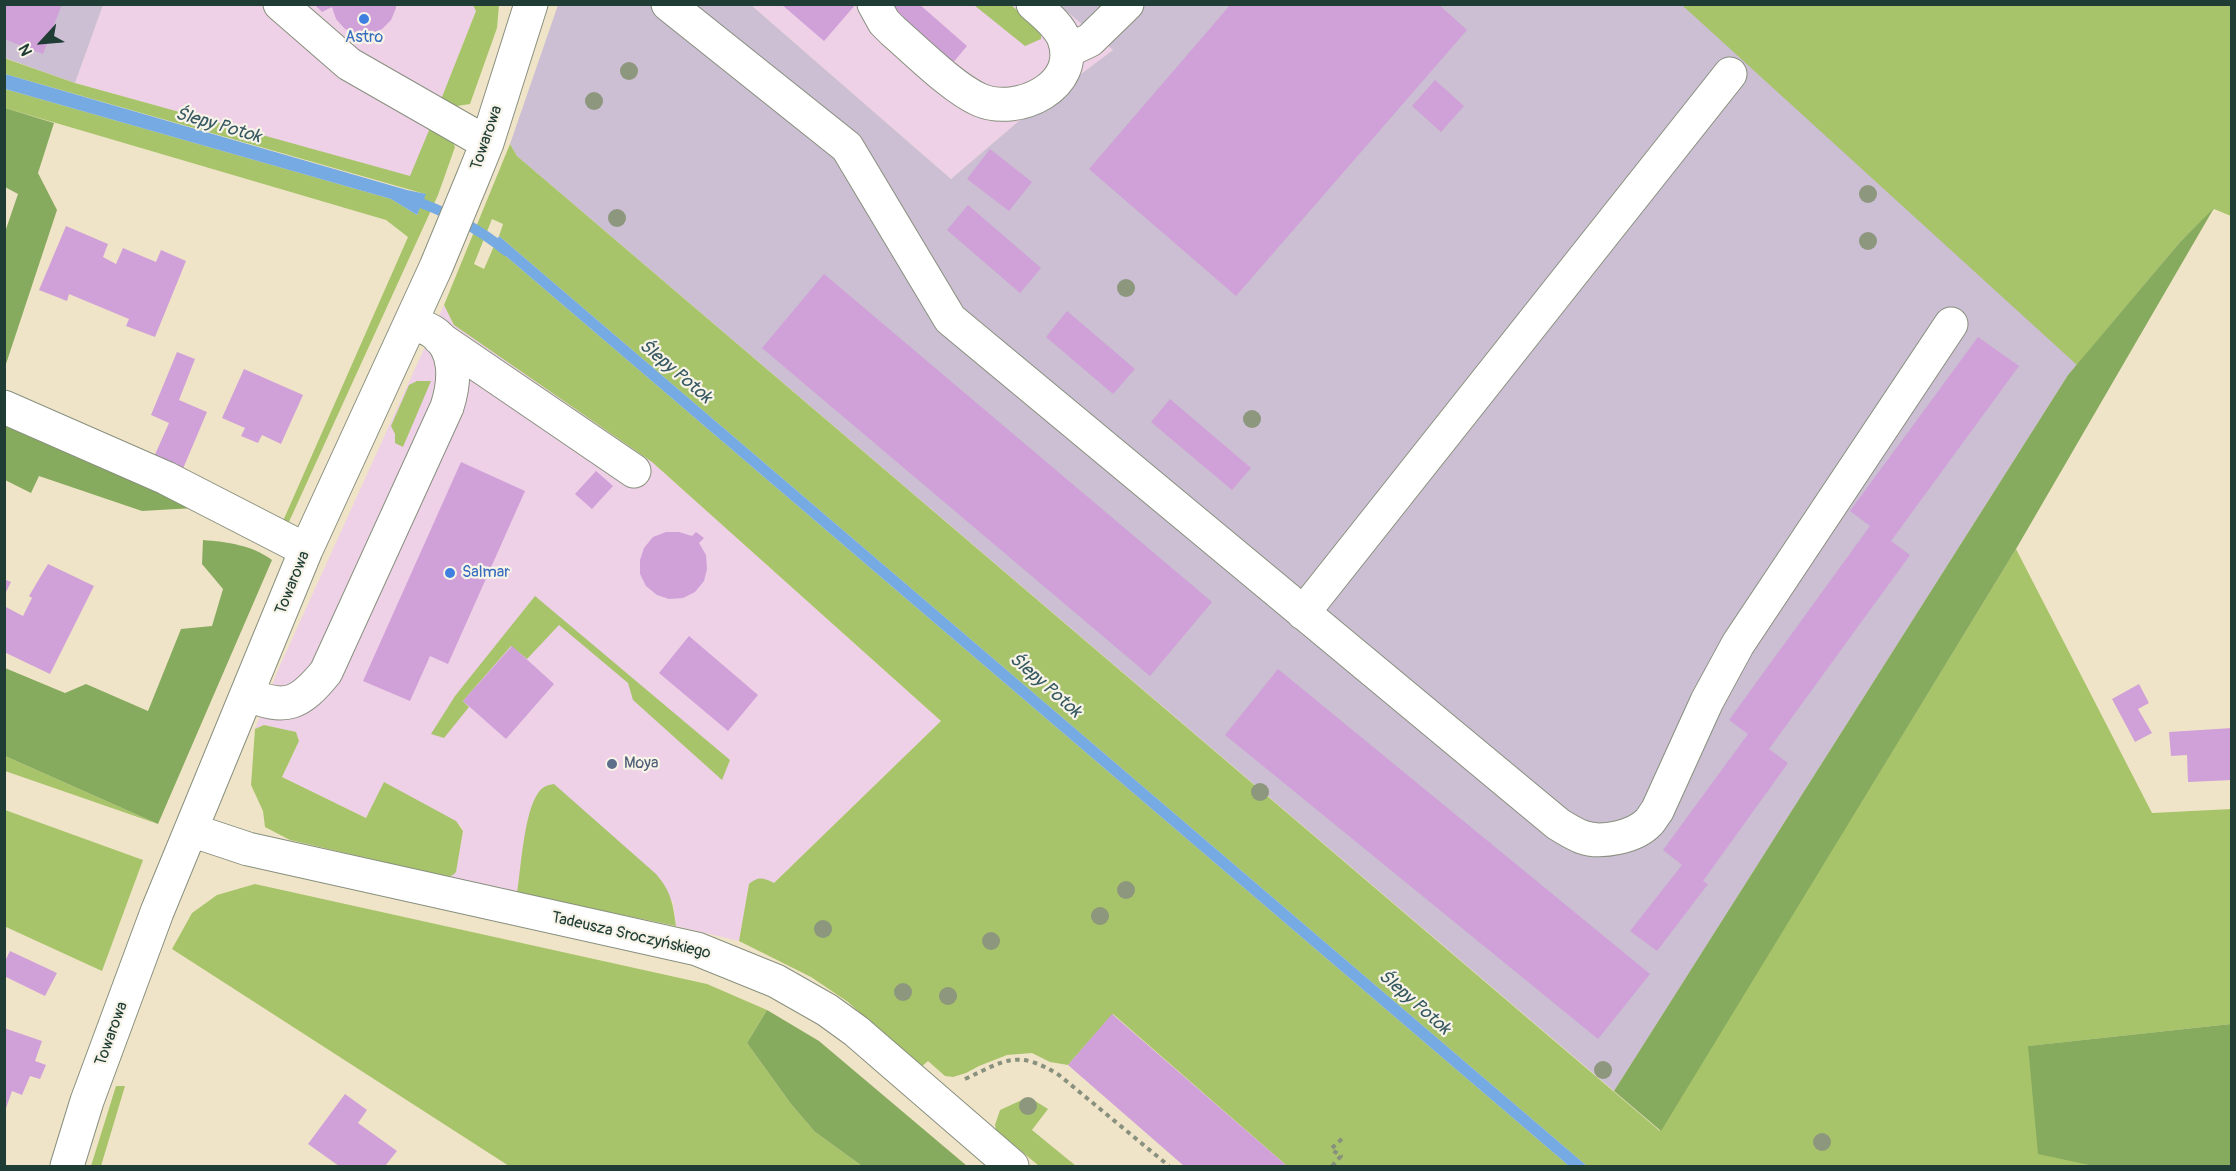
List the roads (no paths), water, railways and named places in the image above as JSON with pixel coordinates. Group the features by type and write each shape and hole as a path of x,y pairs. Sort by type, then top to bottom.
{"street":[{"path":"280,4 349,64 487,143"},
{"name":"Towarowa","path":"67,1167 87,1101 157,912 306,550 436,267 472,180 487,143 531,4"},
{"path":"668,4 847,147 950,319 1558,824 1584,838 1599,840 1624,835 1649,823 1657,811 1707,701 1738,644 1951,324"},
{"path":"874,4 884,22 893,31 960,88 979,100 996,105 1013,104 1032,98 1062,77 1067,51 1063,36 1033,4"},
{"path":"1067,51 1090,40 1127,4"},
{"path":"1303,613 1730,74"},
{"path":"411,322 433,332 634,471"},
{"path":"247,694 269,703 282,704 294,701 315,686 326,672 447,407 453,376 452,361 439,338"},
{"path":"4,407 166,478 306,550"},
{"name":"Tadeusza Sroczyńskiego","path":"190,830 248,849 697,949 746,967 800,994 856,1031 1012,1167"}],"water":[{"path":"5,74 426,194 417,215 391,199 5,89"},
{"path":"499,236 1587,1166 1569,1166 494,246"}],"waterway":[{"path":"409,199 460,220 506,251"}],"place":[{"name":"Astro","path":"364,19"},
{"name":"Salmar","path":"450,573"},
{"name":"Moya","path":"612,764"}],"water label":[{"name":"Ślepy Potok","path":"218,126"},
{"name":"Ślepy Potok","path":"675,372"},
{"name":"Ślepy Potok","path":"1045,686"},
{"name":"Ślepy Potok","path":"1414,1003"}]}
